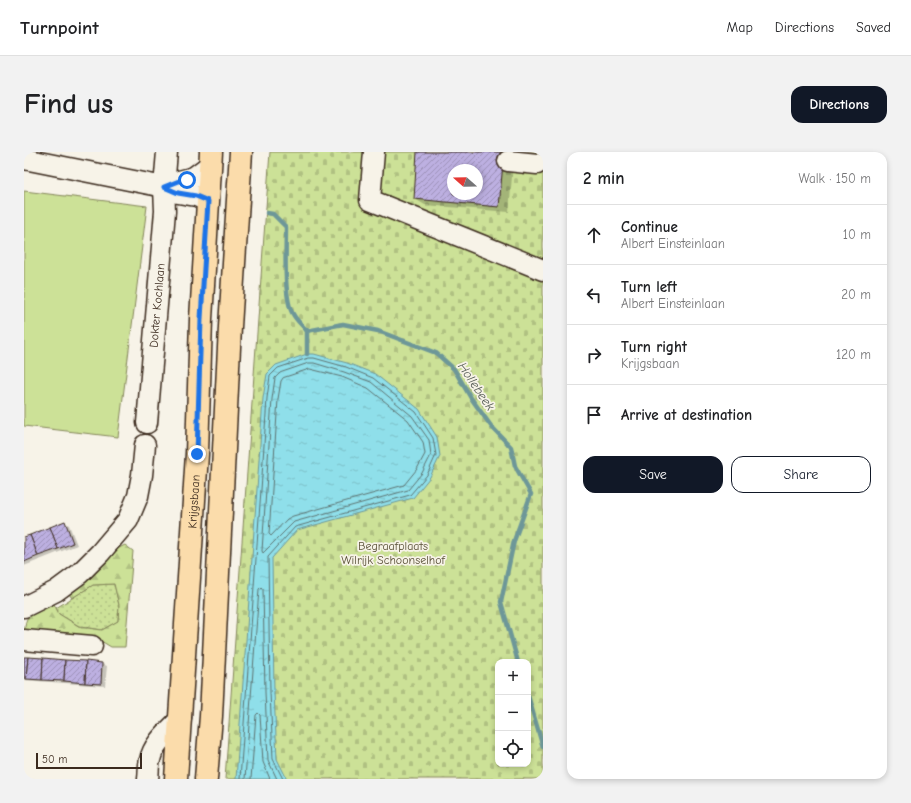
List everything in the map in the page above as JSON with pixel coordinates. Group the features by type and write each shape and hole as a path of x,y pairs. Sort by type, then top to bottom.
{"main road":[{"path":"206,779 211,716 230,327 241,152"},
{"name":"Krijgsbaan","path":"176,779 197,454 201,319 211,158"}],"street":[{"name":"Dokter Kochlaan","path":"147,423 165,211 164,187 167,152"},
{"path":"374,152 370,200 543,270"},
{"path":"164,187 179,181 194,178 211,158"},
{"path":"24,159 164,187 178,193 196,196 208,201"},
{"path":"508,161 538,164"},
{"path":"24,608 56,590 79,574 128,520 138,496 145,445"},
{"path":"24,640 92,646"},
{"path":"148,779 150,759 158,744 181,718"}],"green space":[{"name":"Begraafplaats Wilrijk Schoonselhof","path":"270,152 543,152 543,779 225,779"},
{"path":"24,191 147,206 118,437 24,426"},
{"path":"125,545 133,551 125,647 111,647 96,638 25,631 25,624 29,615 37,608 52,600 59,614 80,627 102,630 118,621 119,605 114,584 93,585 72,598 66,590 113,551"},
{"path":"114,584 119,605 118,621 102,630 79,626 59,614 56,608 93,585"}],"water":[{"path":"307,354 314,354 347,363 375,374 419,409 437,437 440,456 430,477 413,498 297,530 272,558 274,692 277,759 287,779 236,779 263,398 267,374 276,365"}],"building":[{"path":"417,152 504,152 499,207 414,199"},
{"path":"65,521 73,543 58,549 50,527"},
{"path":"50,527 58,549 38,556 30,535"},
{"path":"30,535 38,556 24,562 24,537"},
{"path":"24,657 28,657 26,679 24,678"},
{"path":"28,657 43,658 42,680 26,679"},
{"path":"43,658 65,660 64,681 42,680"},
{"path":"65,660 86,661 85,683 64,681"},
{"path":"86,661 102,663 101,684 85,683"}],"waterway":[{"name":"Hollebeek","path":"267,213 273,214 286,227 286,285 290,307 297,320 307,331 343,324 378,331 436,353 454,369 471,398 491,426 511,447 515,466 531,494 514,541 501,602 517,659"},
{"path":"307,331 307,354"},
{"name":"Hollebeek","path":"531,706 543,747"}],"route":[{"path":"187,180 179,181 164,187 178,193 196,196 208,201 201,319 197,454"}]}
